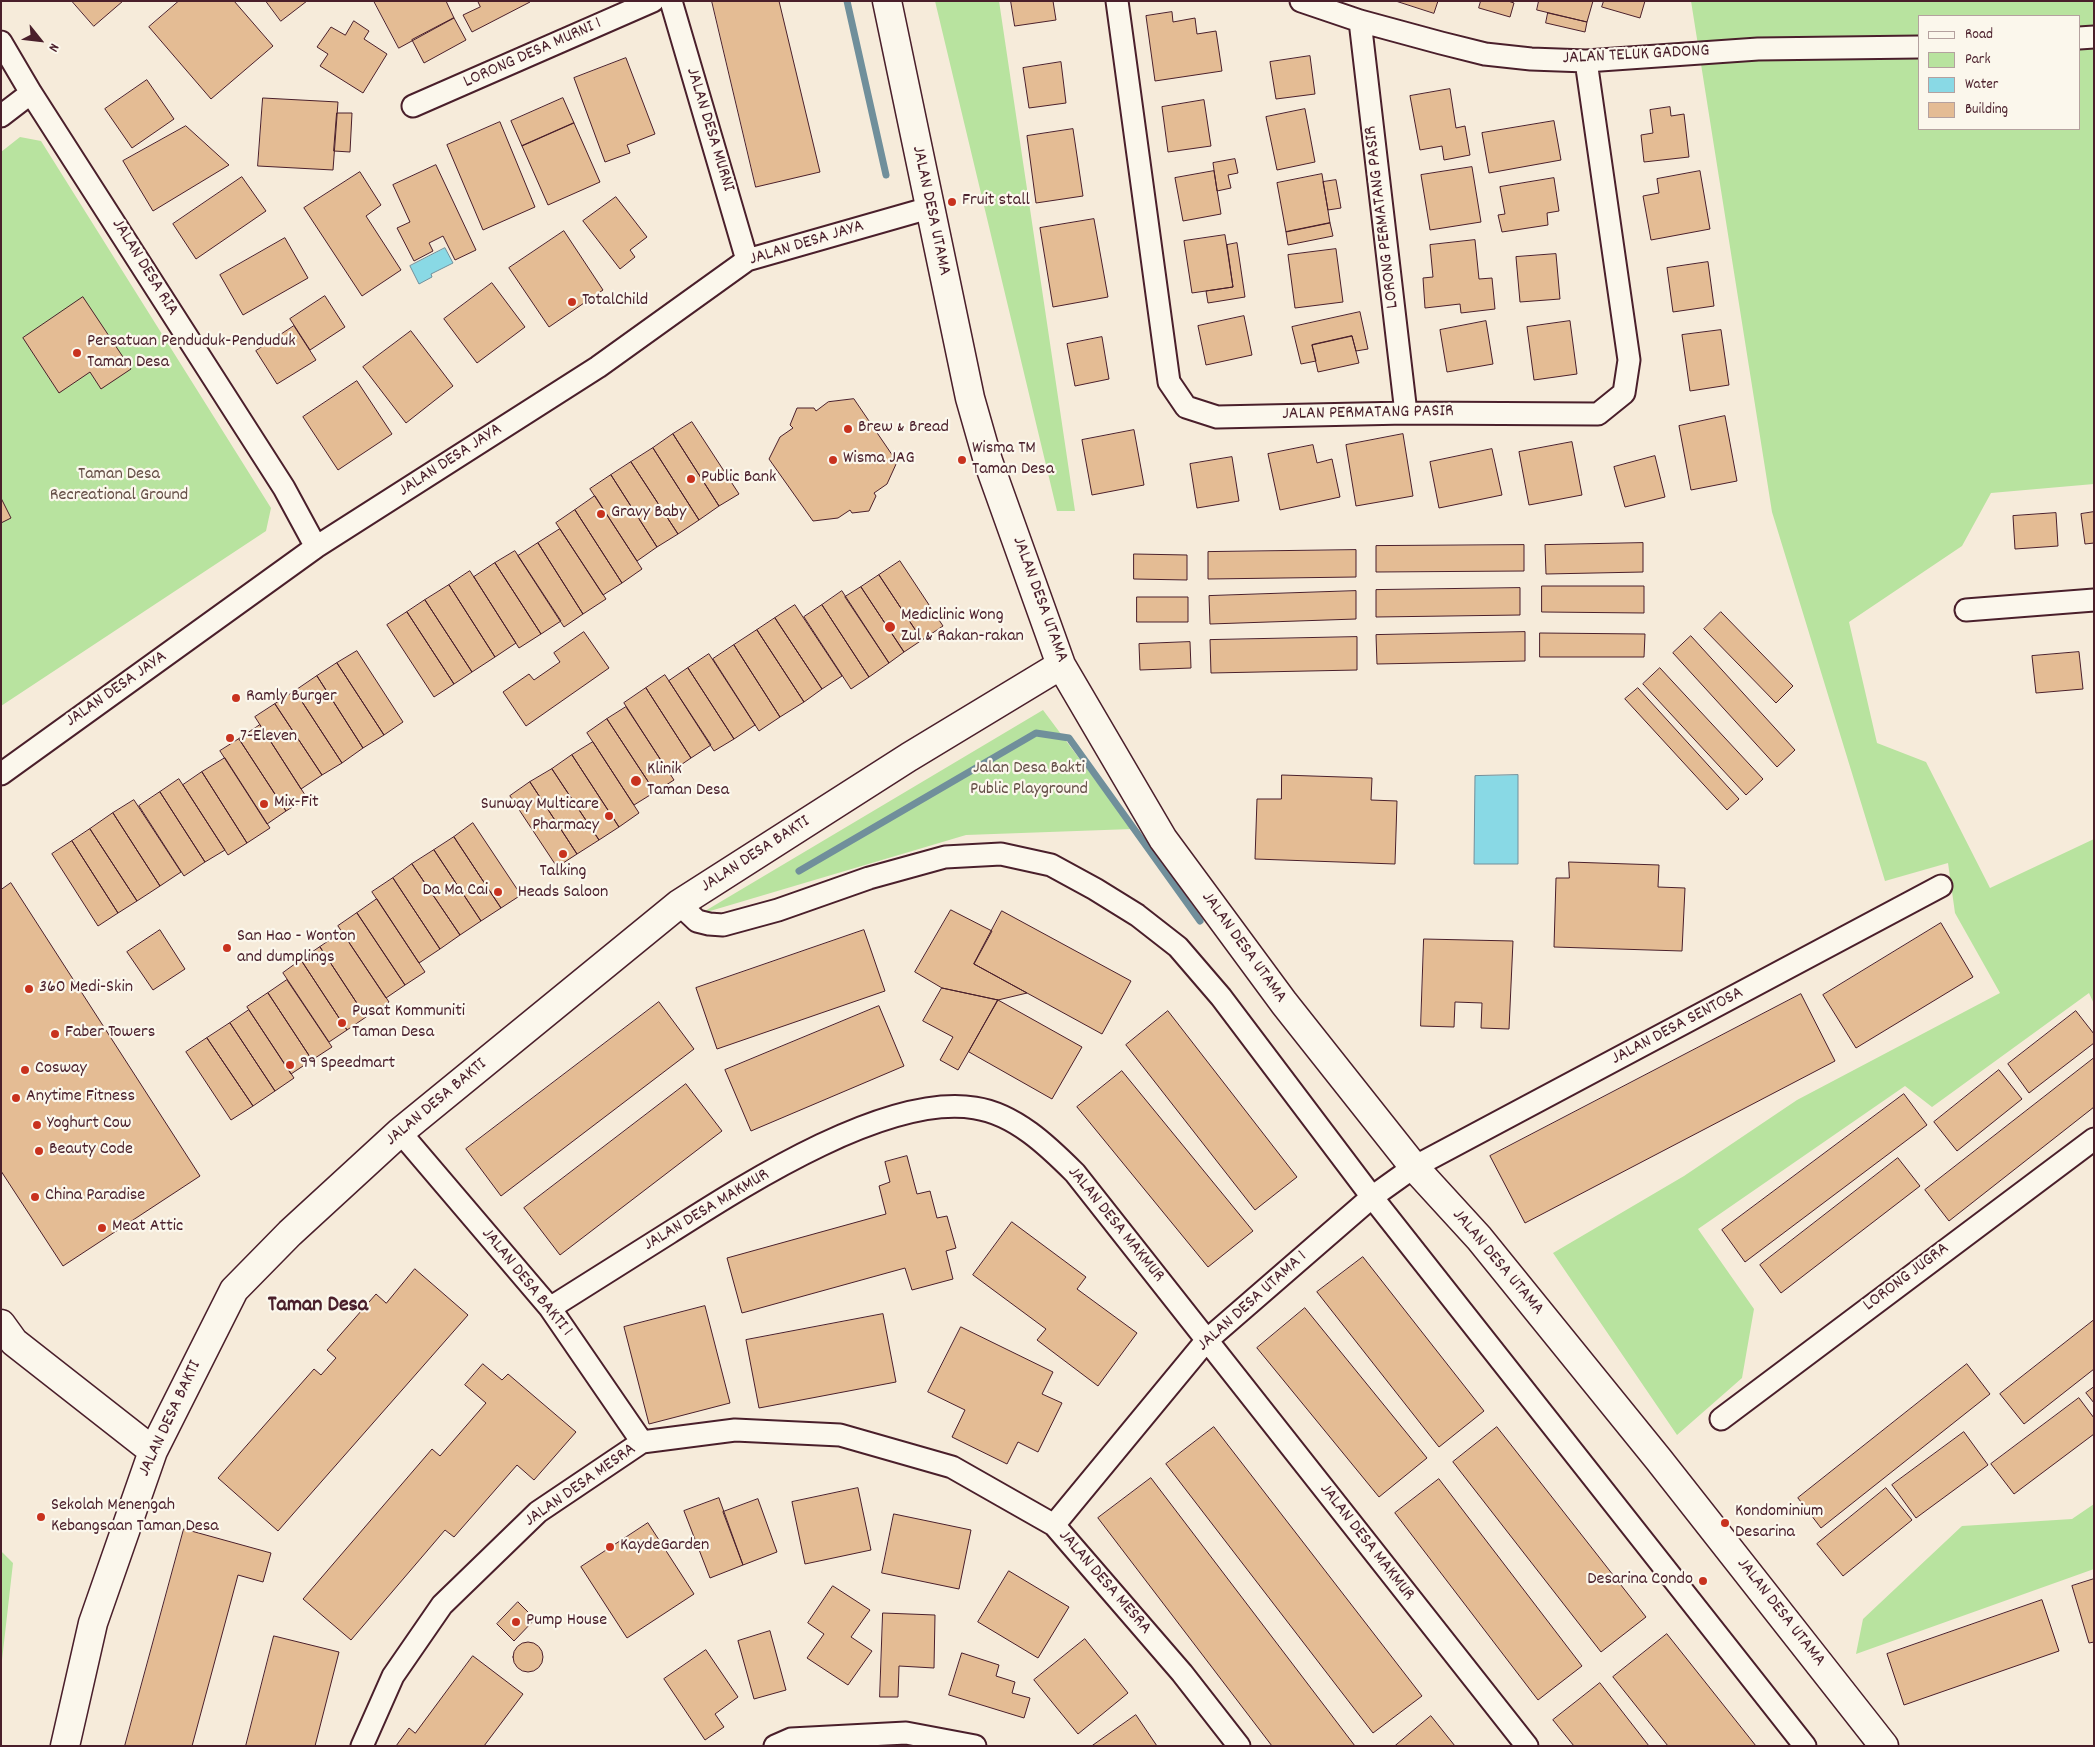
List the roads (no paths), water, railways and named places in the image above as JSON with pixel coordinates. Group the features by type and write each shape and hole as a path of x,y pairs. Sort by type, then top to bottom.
{"street":[{"name":"LORONG DESA MURNI 1","path":"413,106 653,1"},
{"name":"JALAN DESA MURNI","path":"671,1 747,260"},
{"name":"JALAN DESA UTAMA","path":"887,1 970,398 988,461 1061,665 1163,839 1284,1003 1414,1167 1478,1238 1641,1437 1884,1746"},
{"name":"JALAN PERMATANG PASIR","path":"1116,1 1169,382 1186,407 1217,417 1406,413 1598,414 1624,393 1629,360 1586,61"},
{"name":"JALAN TELUK GADONG","path":"1301,1 1360,21 1485,54 1531,59 1586,61 1758,49 1918,47"},
{"name":"LORONG PERMATANG PASIR","path":"1360,21 1406,413"},
{"path":"2080,38 2094,37"},
{"name":"JALAN DESA RIA","path":"1,42 30,93 284,488 316,547"},
{"path":"1,116 30,93"},
{"name":"JALAN DESA JAYA","path":"1,774 316,547 590,372 747,260 929,208"},
{"path":"1966,610 2094,600"},
{"name":"JALAN DESA BAKTI","path":"65,1746 93,1623 153,1451 234,1290 290,1233 400,1132 679,904 909,757 1061,665"},
{"path":"679,904 697,920 709,924 723,925 778,910 869,878 945,857 1000,854 1050,865 1095,888 1128,910 1178,948 1221,998 1372,1197 1804,1746"},
{"name":"JALAN DESA SENTOSA","path":"1414,1167 1941,886"},
{"name":"JALAN DESA MAKMUR","path":"550,1308 738,1190 836,1138 901,1113 941,1106 976,1108 1002,1117 1038,1137 1075,1173 1526,1746"},
{"name":"JALAN DESA BAKTI 1","path":"400,1132 550,1308 642,1442"},
{"name":"LORONG JUGRA","path":"1721,1419 2094,1139"},
{"name":"JALAN DESA UTAMA 1","path":"1054,1526 1206,1341 1372,1197 1414,1167"},
{"path":"1,1324 14,1342 153,1451"},
{"name":"JALAN DESA MESRA","path":"362,1746 393,1676 442,1605 538,1512 642,1442 735,1430 840,1435 952,1467 1054,1526 1182,1673 1238,1746"},
{"path":"775,1746 791,1739 906,1733 975,1746"}],"water":[{"path":"445,248 453,263 431,274 432,277 419,284 410,266"},
{"path":"1518,775 1518,864 1474,864 1475,776"}],"waterway":[{"path":"847,1 886,175"},
{"path":"799,871 1036,733 1069,738 1200,921"}],"place":[{"name":"Fruit stall","path":"952,202"},
{"name":"TotalChild","path":"572,302"},
{"name":"Persatuan Penduduk-Penduduk Taman Desa","path":"77,353"},
{"name":"Brew & Bread","path":"848,429"},
{"name":"Wisma JAG","path":"833,460"},
{"name":"Wisma TM Taman Desa","path":"962,460"},
{"name":"Public Bank","path":"691,479"},
{"name":"Gravy Baby","path":"601,514"},
{"name":"Mediclinic Wong Zul & Rakan-rakan","path":"890,627"},
{"name":"Ramly Burger","path":"236,698"},
{"name":"7-Eleven","path":"230,738"},
{"name":"Klinik Taman Desa","path":"636,781"},
{"name":"Mix-Fit","path":"264,804"},
{"name":"Sunway Multicare Pharmacy","path":"609,816"},
{"name":"Talking Heads Saloon","path":"563,854"},
{"name":"Da Ma Cai","path":"498,892"},
{"name":"San Hao - Wonton and dumplings","path":"227,948"},
{"name":"360 Medi-Skin","path":"29,989"},
{"name":"Pusat Kommuniti Taman Desa","path":"342,1023"},
{"name":"Faber Towers","path":"55,1034"},
{"name":"99 Speedmart","path":"290,1065"},
{"name":"Cosway","path":"25,1070"},
{"name":"Anytime Fitness","path":"16,1098"},
{"name":"Yoghurt Cow","path":"37,1125"},
{"name":"Beauty Code","path":"39,1151"},
{"name":"China Paradise","path":"35,1197"},
{"name":"Meat Attic","path":"102,1228"},
{"name":"Sekolah Menengah Kebangsaan Taman Desa","path":"41,1517"},
{"name":"Kondominium Desarina","path":"1725,1523"},
{"name":"KaydeGarden","path":"610,1547"},
{"name":"Desarina Condo","path":"1703,1581"},
{"name":"Pump House","path":"516,1622"}],"district":[{"name":"Taman Desa","path":"318,1307"}],"park label":[{"name":"Taman Desa Recreational Ground","path":"119,486"},
{"name":"Jalan Desa Bakti Public Playground","path":"1029,780"}]}
